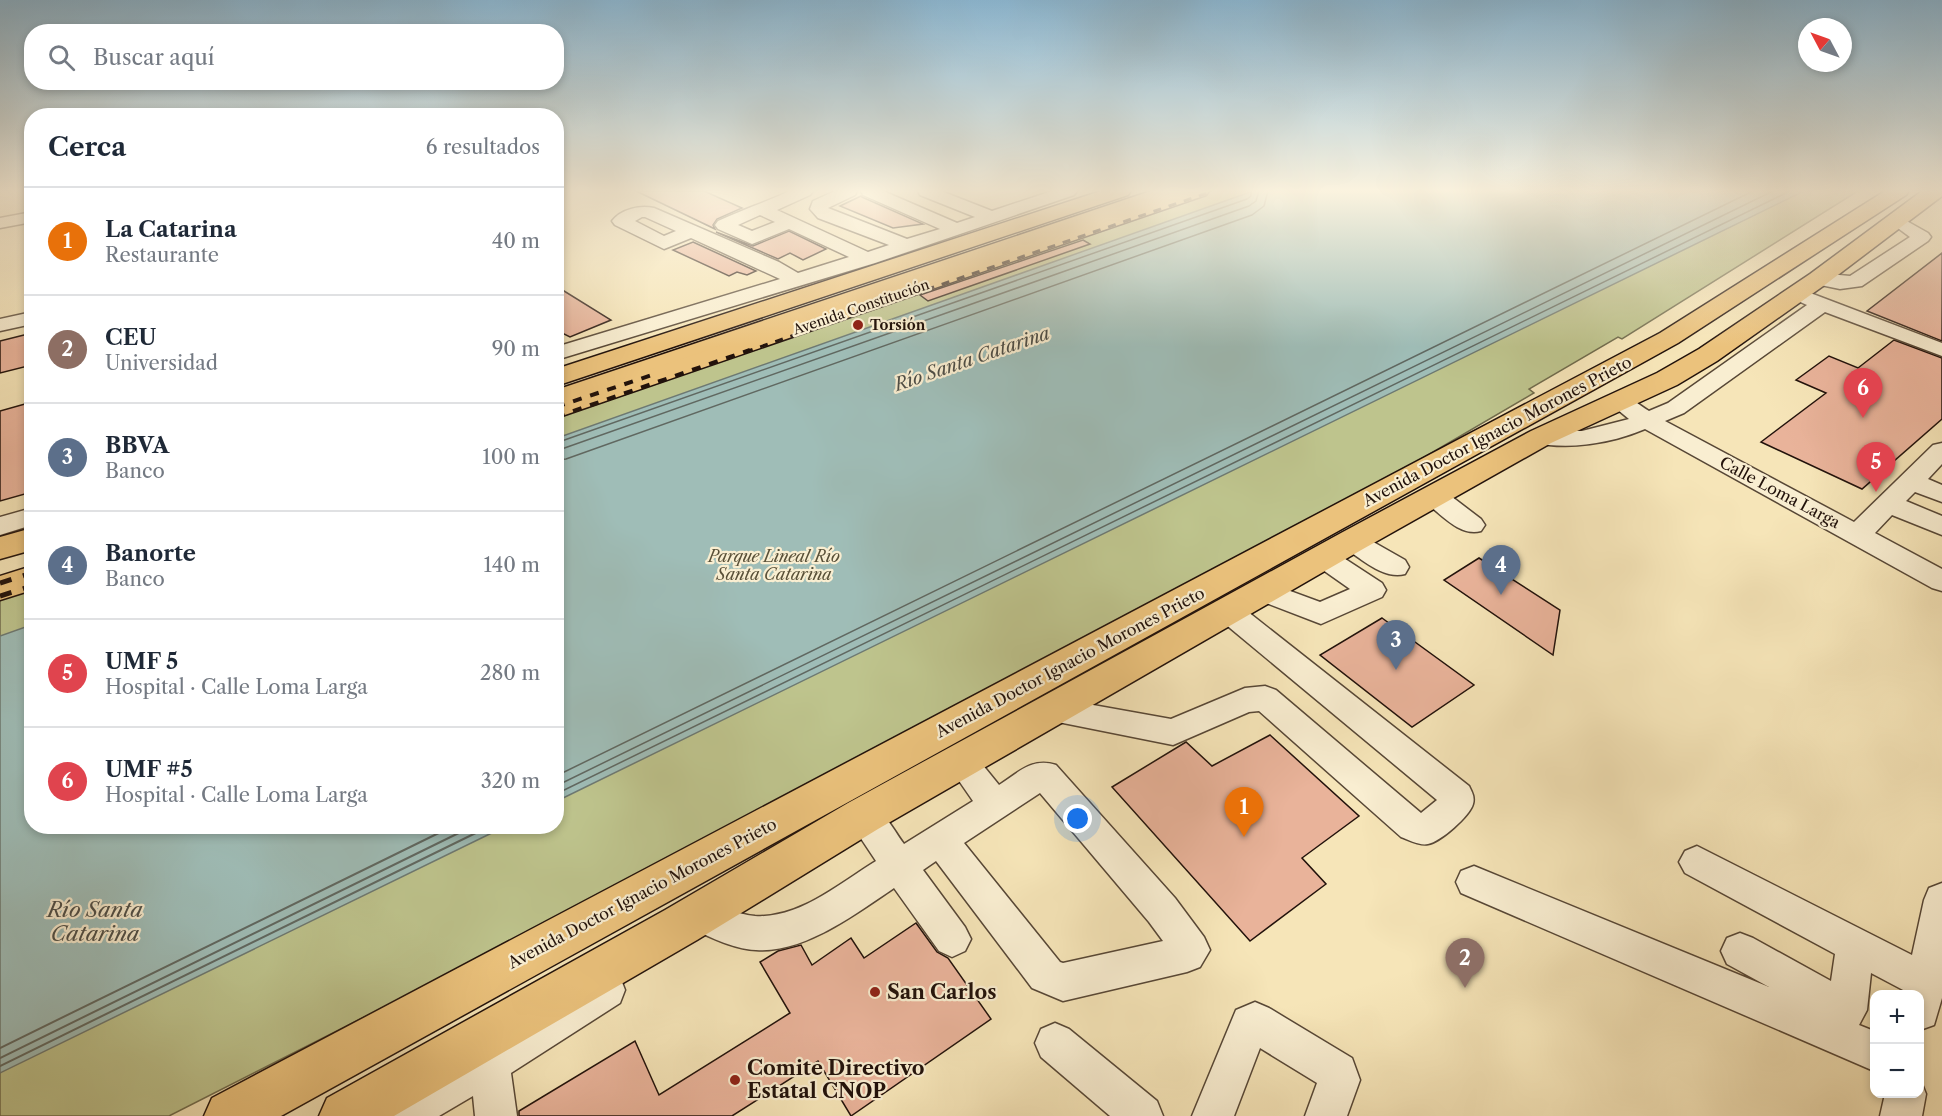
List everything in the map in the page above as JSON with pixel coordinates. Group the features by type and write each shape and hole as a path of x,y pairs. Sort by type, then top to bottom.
{"main road":[{"name":"Avenida Constitución","path":"564,375 941,243"},
{"name":"Avenida Constitución","path":"564,396 1017,243"},
{"name":"Avenida Constitución","path":"564,407 1046,243"},
{"name":"Avenida Doctor Ignacio Morones Prieto","path":"230,1116 1669,338 1868,243"},
{"name":"Avenida Doctor Ignacio Morones Prieto","path":"690,919 863,816 1337,549 1541,437 1667,379 1812,292 1882,243"},
{"path":"0,548 24,541"},
{"path":"0,576 24,569"},
{"path":"0,588 24,581"},
{"name":"Avenida Doctor Ignacio Morones Prieto","path":"345,1116 487,1050"}],"street":[{"path":"719,243 772,266 794,279"},
{"path":"835,243 868,259"},
{"path":"900,243 908,246"},
{"name":"Avenida Constitución","path":"564,351 794,279 924,243"},
{"path":"1541,437 1581,438 1648,421 1676,408 1812,292 1940,349"},
{"path":"0,325 24,320"},
{"path":"1921,362 1940,349"},
{"name":"Calle Loma Larga","path":"1618,401 1648,421 1942,580"},
{"path":"1858,534 1942,450"},
{"path":"1911,481 1942,494"},
{"path":"1434,496 1472,525"},
{"path":"1888,503 1942,526"},
{"path":"0,526 24,518"},
{"path":"1337,549 1395,567"},
{"path":"1263,591 1321,614 1372,590 1337,549"},
{"path":"1054,710 1173,732 1245,700 1265,698 1413,827 1426,830 1457,802 1457,796 1227,611"},
{"path":"962,762 995,805"},
{"path":"690,919 744,932 770,933 798,927 833,908 1041,775 1046,776 1162,910 1191,950 1186,954 1142,965 1063,982 1057,981 1046,975 941,840"},
{"path":"863,816 952,939"},
{"path":"1697,862 1855,945 1914,990"},
{"path":"1474,882 1870,1049"},
{"path":"1923,990 1942,900"},
{"name":"Avenida Doctor Ignacio Morones Prieto","path":"399,1116 487,1050 605,991 654,955 690,919"},
{"path":"1740,951 1847,1010 1855,945"},
{"path":"1213,1116 1250,1024 1255,1022 1338,1072 1339,1080 1326,1116"},
{"path":"1055,1043 1142,1116"},
{"path":"487,1050 496,1116"},
{"path":"1901,1116 1904,1098"}],"green space":[{"name":"Parque Lineal Río Santa Catarina","path":"1054,243 1775,243 1622,339 1618,337 1529,389 1534,393 1416,462 1291,528 1229,566 676,859 169,1116 0,1116 0,590 24,582 24,834 564,834 564,410"}],"water":[{"name":"Río Santa Catarina","path":"1106,243 1698,243 564,798 564,436"},
{"name":"Río Santa Catarina","path":"24,627 24,834 490,834 0,1073 0,636"}],"building":[{"path":"695,243 756,271 747,275 737,272 729,276 673,250"},
{"path":"741,243 753,246 760,243 814,243 826,249 803,260 790,253 778,259"},
{"path":"1074,243 1090,244 928,301 920,295"},
{"path":"1942,253 1942,341 1867,311"},
{"path":"564,291 611,320 570,337 564,334"},
{"path":"24,335 24,367 0,373 0,341"},
{"path":"1894,340 1942,358 1942,419 1862,489 1761,442 1826,393 1796,380 1829,356 1858,368"},
{"path":"24,404 24,494 0,501 0,411"},
{"path":"1479,558 1560,610 1553,655 1444,580"},
{"path":"1382,618 1474,685 1412,727 1320,655"},
{"path":"1270,735 1359,816 1302,858 1326,884 1250,941 1112,787 1186,742 1212,766"},
{"name":"San Carlos","path":"916,923 937,952 948,958 991,1019 851,1116 818,1061 732,1116 519,1116 519,1111 635,1041 659,1095 790,1013 760,962 778,951 801,945 812,965 851,938 864,958"}],"railway":[{"path":"745,352 1062,243"},
{"path":"564,414 750,350"},
{"path":"564,404 658,373"},
{"path":"0,583 24,576"},
{"path":"0,596 24,588"}],"place":[{"name":"Torsión","path":"858,325"},
{"name":"UMF #5","path":"1863,418"},
{"name":"UMF 5","path":"1876,492"},
{"name":"Banorte","path":"1501,595"},
{"name":"BBVA","path":"1396,670"},
{"name":"La Catarina","path":"1244,837"},
{"name":"CEU","path":"1465,988"},
{"name":"San Carlos","path":"875,992"},
{"name":"Comite Directivo Estatal CNOP","path":"735,1080"}]}
